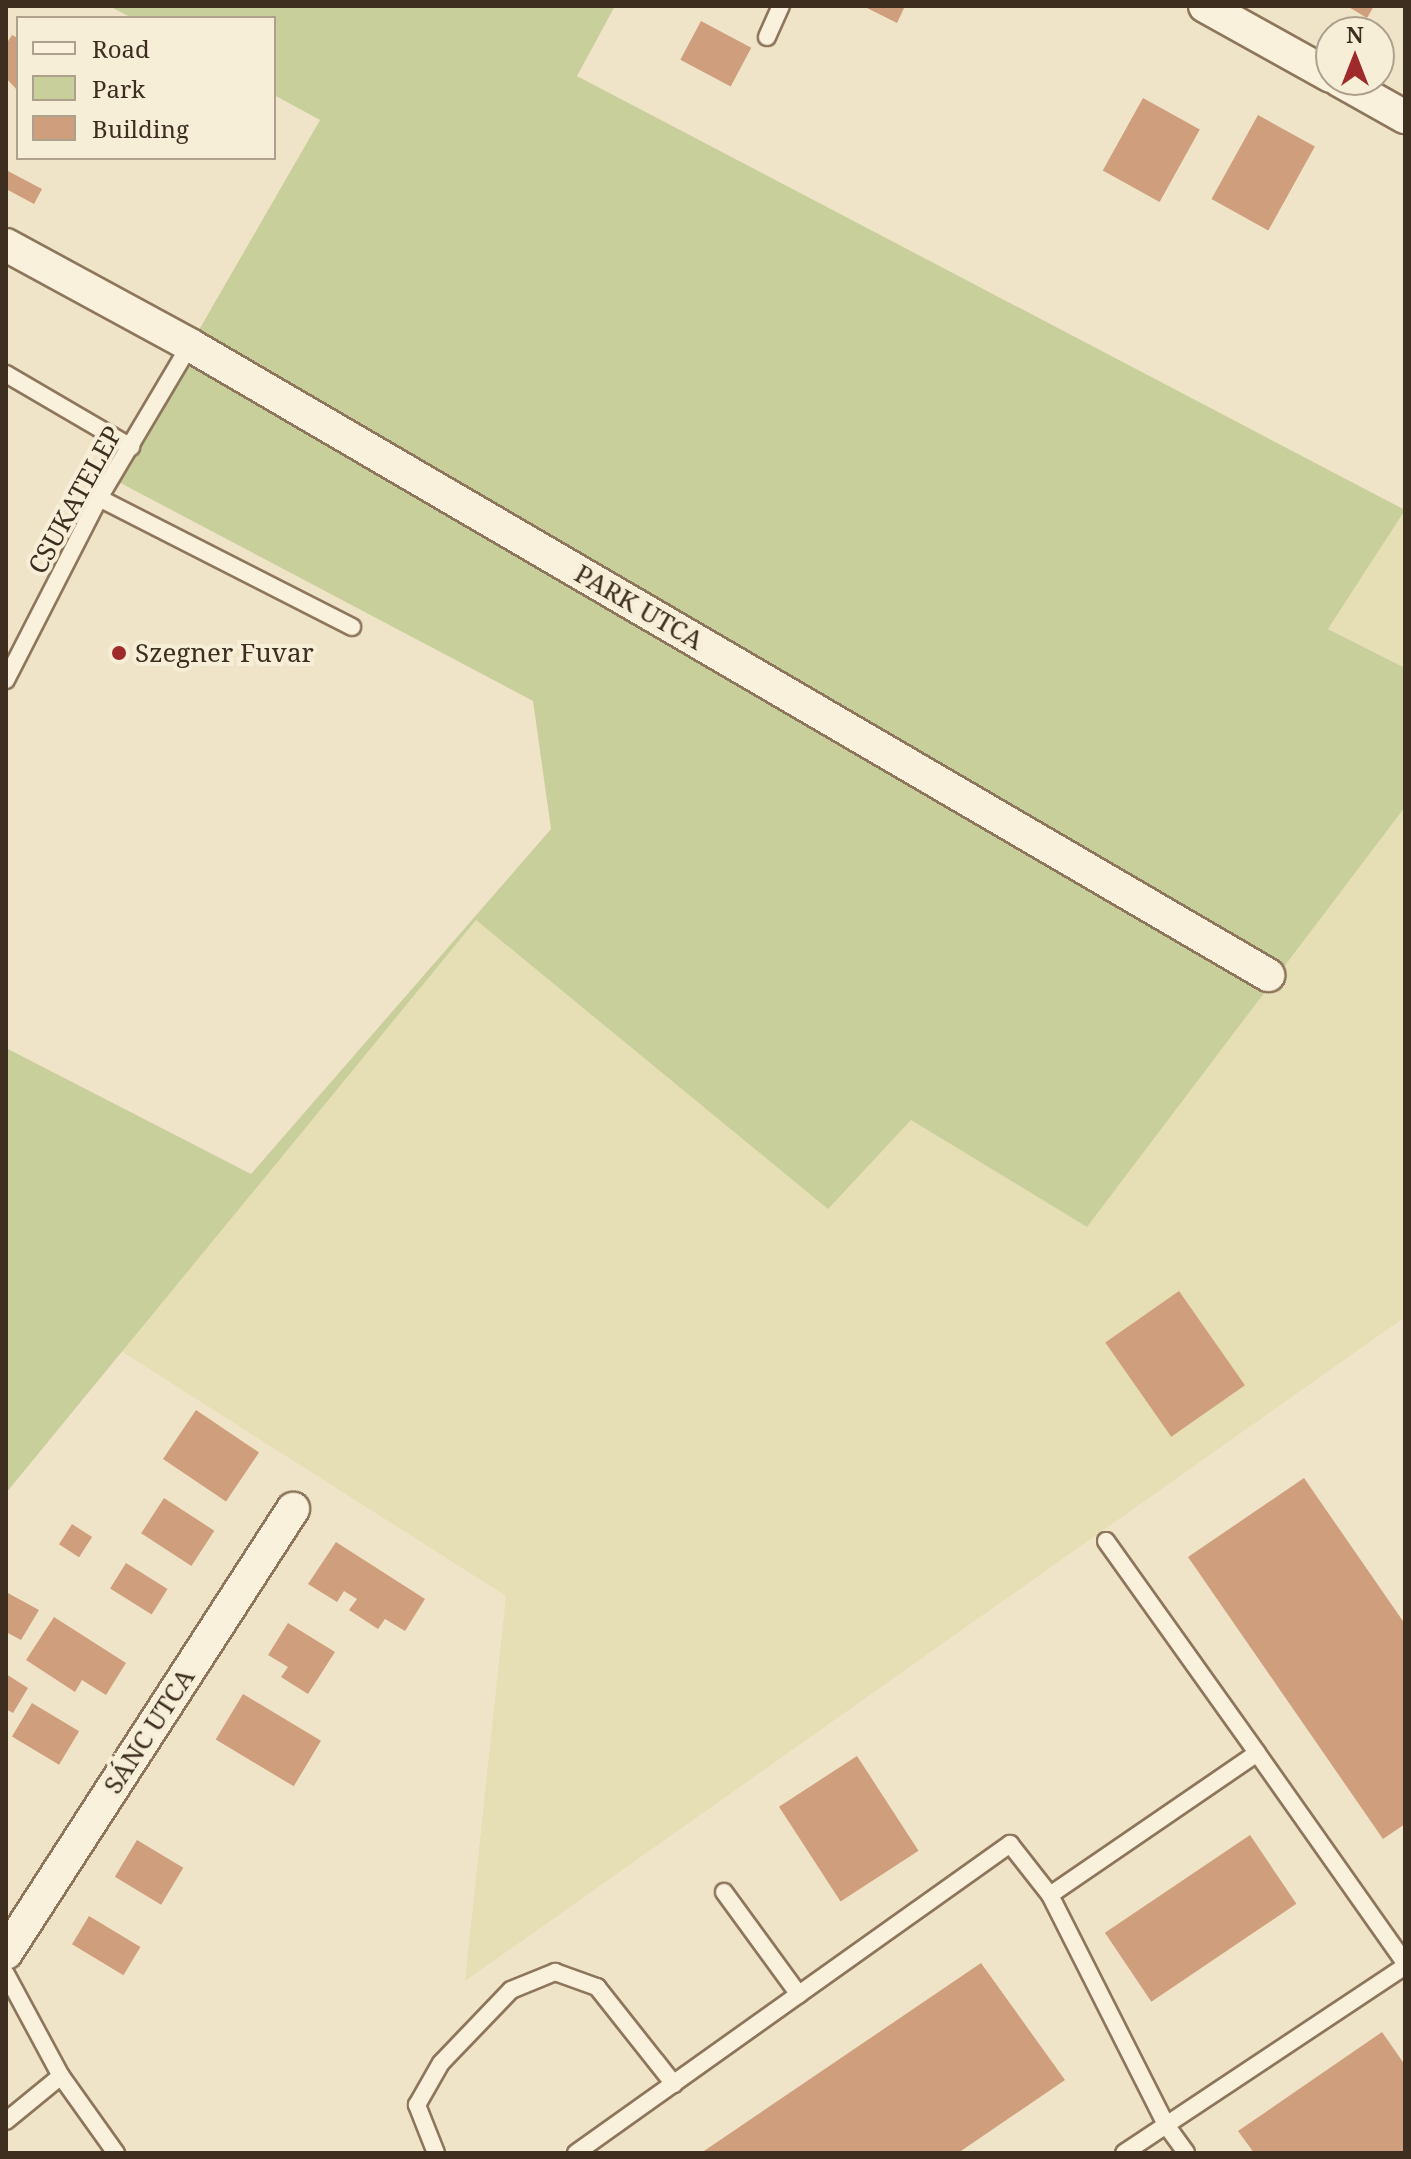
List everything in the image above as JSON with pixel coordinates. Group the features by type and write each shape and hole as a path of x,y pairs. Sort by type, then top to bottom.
{"street":[{"path":"1205,6 1315,67"},
{"path":"1368,96 1405,117"},
{"name":"PARK UTCA","path":"6,245 190,345 1268,975"},
{"name":"SÁNC UTCA","path":"6,1953 293,1509"}],"lane":[{"path":"767,37 781,6"},
{"name":"CSUKATELEP","path":"6,680 99,498 190,345"},
{"path":"6,374 131,447"},
{"path":"99,498 352,627"},
{"path":"1106,1541 1405,1964 1124,2153"},
{"path":"1050,1895 1257,1753"},
{"path":"576,2153 1010,1844 1050,1895 1166,2125 1186,2153"},
{"path":"724,1892 799,1995"},
{"path":"436,2153 417,2105 441,2063 511,1990 555,1972 597,1987 674,2084"},
{"path":"6,1974 61,2076 116,2153"},
{"path":"6,2121 61,2076"}],"shaded area":[{"path":"1405,510 1405,668 1328,629"},
{"path":"1405,807 1405,1317 465,1981 506,1596 121,1351 476,920 828,1208 911,1120 1087,1227"}],"green space":[{"path":"109,6 615,6 577,76 1405,510 1328,629 1405,668 1405,807 1087,1227 911,1120 828,1209 476,920 6,1493 6,1048 251,1174 551,829 533,701 113,479 320,120 276,96 276,16 128,16"}],"building":[{"path":"863,6 905,6 897,23"},
{"path":"1347,6 1374,6 1368,16"},
{"path":"701,21 751,48 731,87 680,60"},
{"path":"12,35 16,37 16,89 6,78 6,44"},
{"path":"1143,98 1200,130 1160,202 1103,171"},
{"path":"1258,115 1315,147 1268,230 1211,199"},
{"path":"6,170 42,189 34,204 6,189"},
{"path":"1179,1291 1245,1385 1171,1437 1105,1343"},
{"path":"196,1410 259,1452 226,1501 163,1459"},
{"path":"1304,1478 1405,1624 1405,1824 1383,1839 1188,1557"},
{"path":"164,1498 214,1531 191,1566 141,1533"},
{"path":"72,1524 92,1537 79,1557 59,1544"},
{"path":"336,1542 425,1599 405,1631 385,1619 378,1629 349,1610 357,1599 344,1591 337,1602 308,1584"},
{"path":"126,1563 168,1589 152,1614 110,1588"},
{"path":"6,1592 39,1610 21,1640 6,1632"},
{"path":"54,1617 126,1663 106,1695 82,1680 75,1692 26,1660"},
{"path":"288,1623 335,1652 308,1694 281,1677 288,1667 268,1655"},
{"path":"6,1674 28,1688 13,1713 6,1709"},
{"path":"243,1694 321,1741 294,1786 216,1739"},
{"path":"32,1703 79,1731 59,1765 12,1736"},
{"path":"857,1756 919,1851 841,1901 779,1807"},
{"path":"1250,1835 1296,1904 1151,2002 1105,1933"},
{"path":"137,1840 183,1868 161,1905 115,1877"},
{"path":"89,1916 140,1947 123,1975 72,1944"},
{"path":"981,1963 1065,2080 958,2153 701,2153"},
{"path":"1382,2032 1405,2065 1405,2153 1254,2153 1238,2131"}],"place":[{"name":"Szegner Fuvar","path":"119,653"}]}
